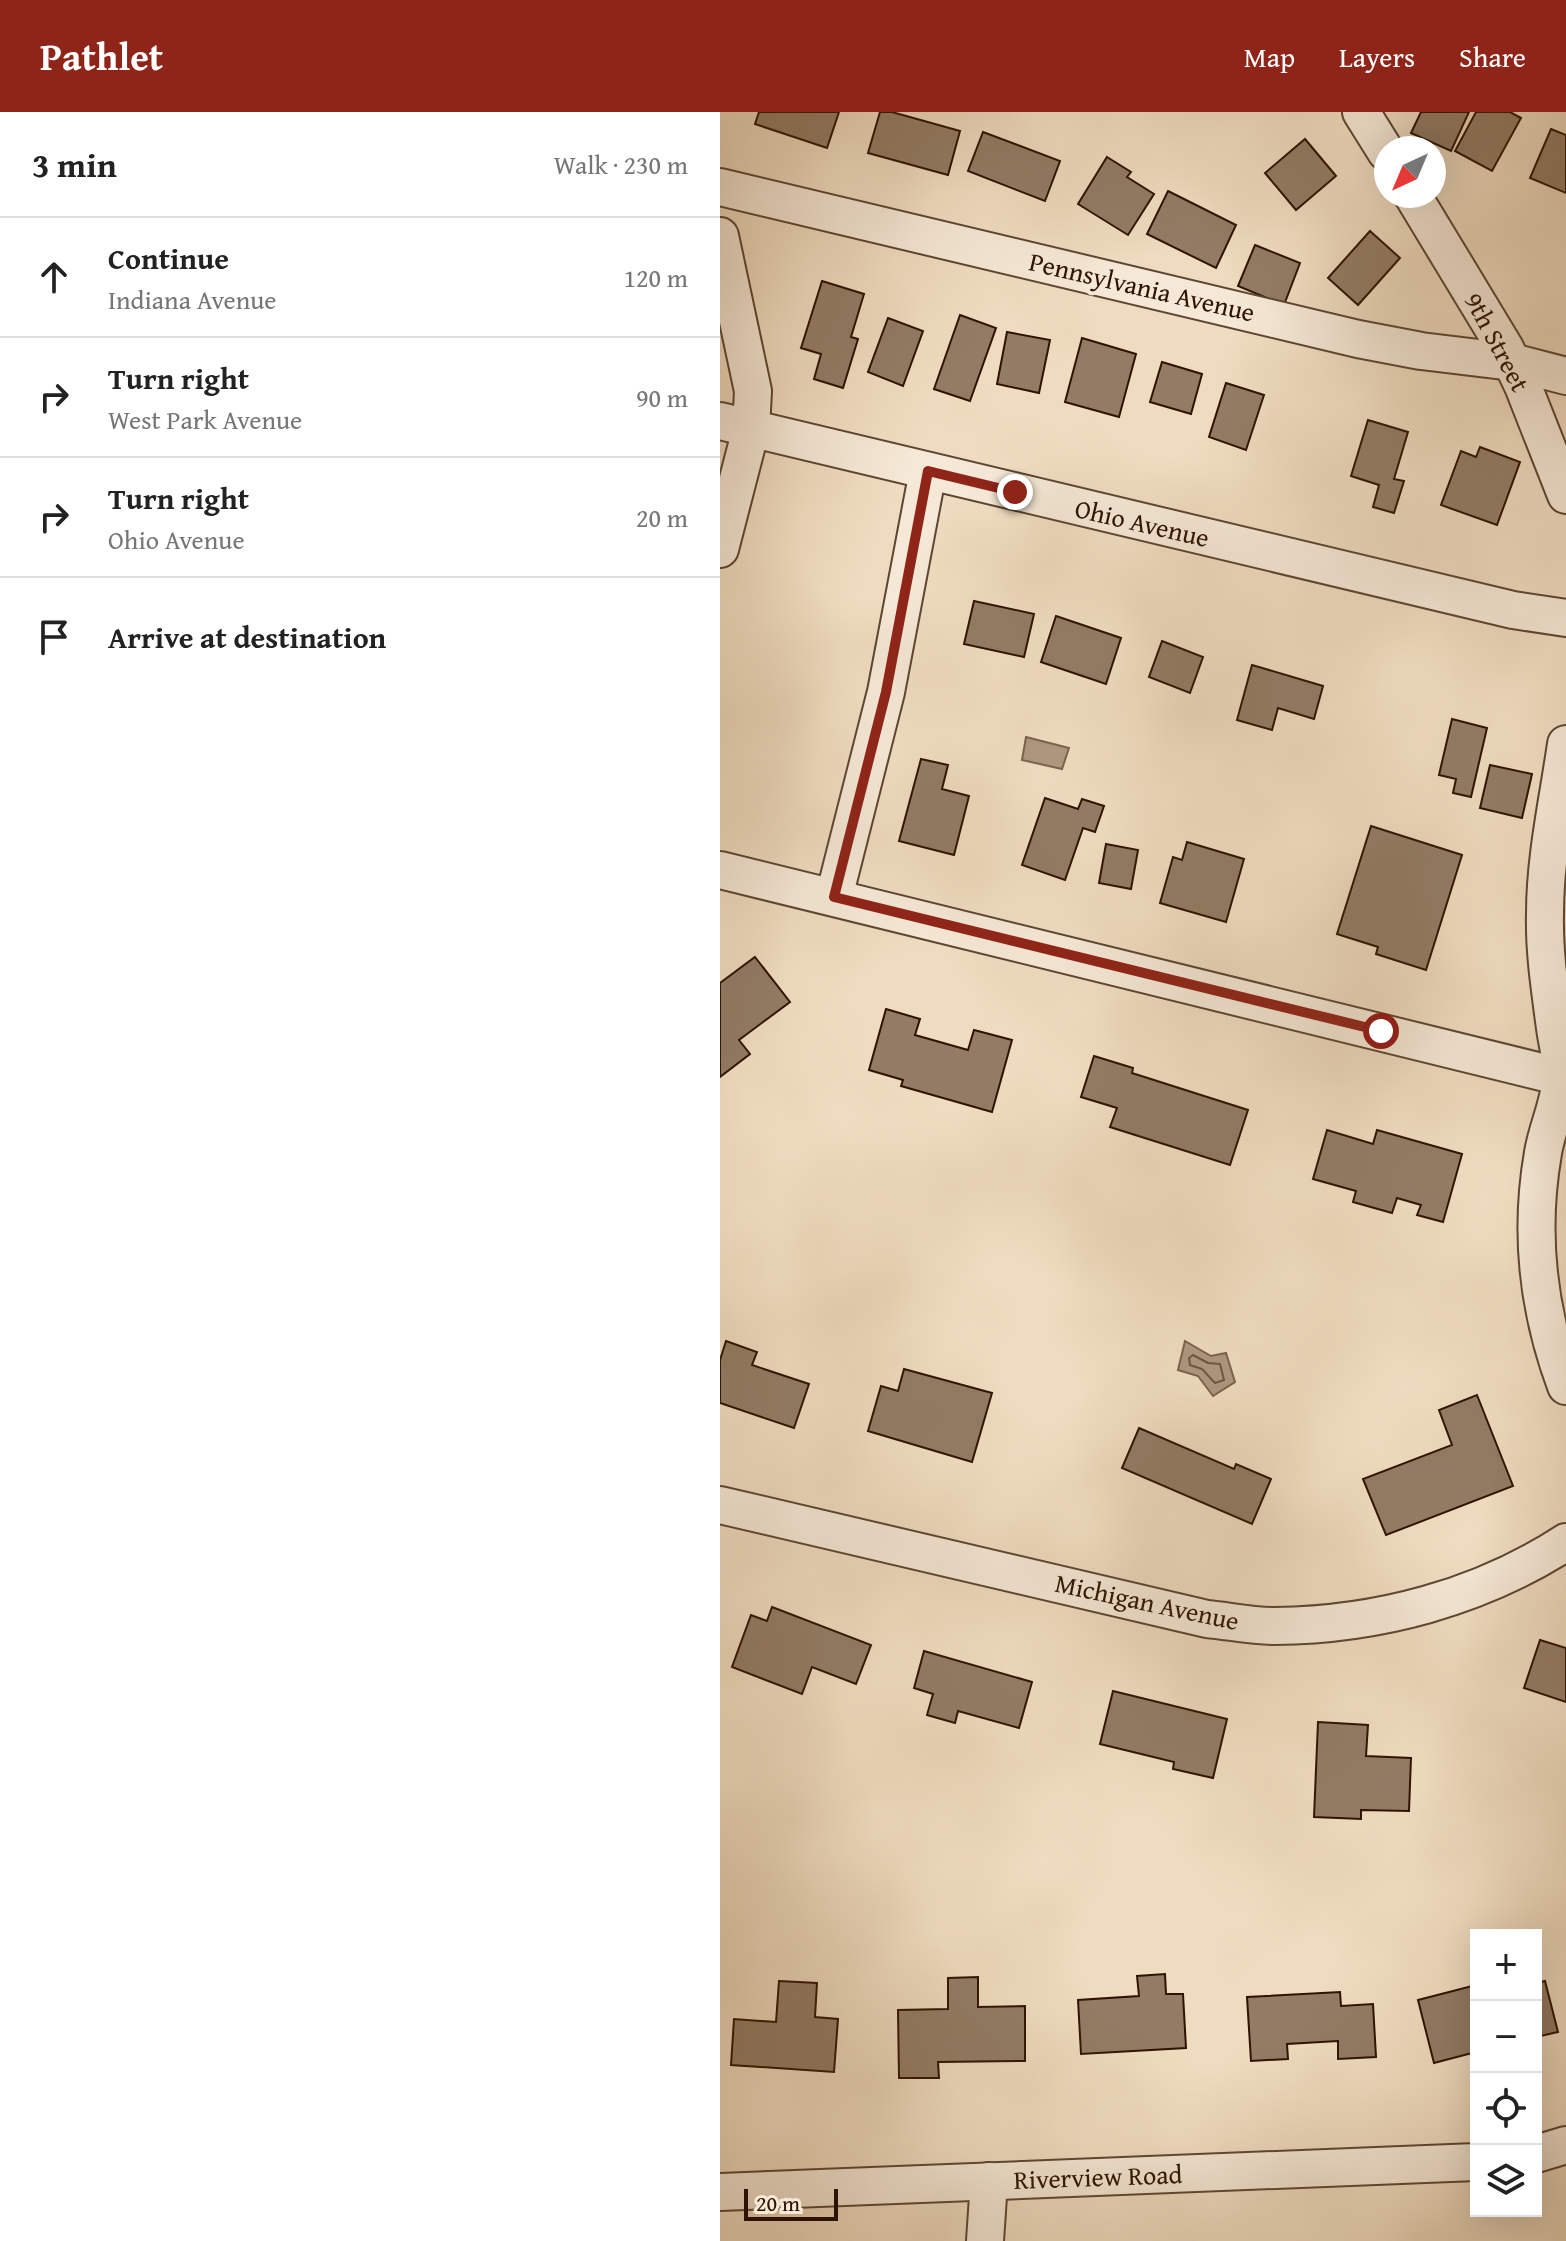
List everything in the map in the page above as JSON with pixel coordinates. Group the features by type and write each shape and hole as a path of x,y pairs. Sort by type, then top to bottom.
{"street":[{"path":"1361,112 1376,136"},
{"name":"Pennsylvania Avenue","path":"720,187 1358,339 1421,351 1512,362 1566,376"},
{"name":"9th Street","path":"1420,208 1512,362 1566,495"},
{"path":"720,236 753,391 735,425 720,549"},
{"name":"Ohio Avenue","path":"735,425 1513,610 1566,618"},
{"path":"834,897 886,692 928,471"},
{"path":"1566,744 1545,913 1547,970 1564,1077 1543,1153 1537,1199 1536,1249 1541,1300 1553,1352 1566,1386"},
{"path":"720,870 1564,1077"},
{"name":"Michigan Avenue","path":"720,1505 1207,1619 1271,1626 1330,1623 1415,1609 1485,1584 1566,1542"},
{"path":"1542,2152 1566,2145"},
{"name":"Riverview Road","path":"720,2192 1470,2162"},
{"path":"985,2241 989,2181"}],"water":[{"path":"1026,737 1069,748 1062,769 1022,760"},
{"path":"1185,1341 1211,1356 1226,1353 1235,1382 1213,1396 1198,1376 1178,1370"}],"building":[{"path":"759,112 839,112 827,148 755,124"},
{"path":"880,112 892,112 960,131 948,175 868,153"},
{"path":"1421,112 1469,112 1451,151 1446,149 1446,136 1418,136 1411,133"},
{"path":"1476,112 1510,112 1521,118 1492,171 1455,151"},
{"path":"1551,129 1566,135 1566,193 1530,178"},
{"path":"983,132 1060,161 1045,201 968,171"},
{"path":"1305,139 1336,176 1296,210 1265,173"},
{"path":"1107,157 1131,172 1127,177 1154,194 1128,235 1078,204"},
{"path":"1168,191 1236,225 1216,268 1147,234"},
{"path":"1370,231 1400,258 1358,305 1328,278"},
{"path":"1255,245 1300,263 1284,305 1238,286"},
{"path":"822,281 864,294 851,337 858,339 843,388 814,379 821,354 801,348"},
{"path":"960,315 996,328 970,401 934,389"},
{"path":"888,318 923,331 903,386 868,372"},
{"path":"1007,332 1050,340 1039,393 997,384"},
{"path":"1082,338 1136,354 1119,417 1065,402"},
{"path":"1162,362 1202,374 1191,414 1150,402"},
{"path":"1226,383 1264,395 1246,450 1209,437"},
{"path":"1368,420 1408,432 1394,479 1404,481 1394,513 1373,507 1379,485 1351,476"},
{"path":"1480,447 1520,462 1497,525 1441,505 1461,451 1476,457"},
{"path":"974,601 1034,614 1024,657 964,644"},
{"path":"1056,616 1121,638 1106,684 1041,662"},
{"path":"1162,641 1203,657 1190,693 1149,677"},
{"path":"1252,665 1323,686 1314,719 1278,708 1272,730 1237,720"},
{"path":"1452,719 1487,728 1471,797 1453,793 1456,779 1439,775"},
{"path":"921,759 948,765 942,789 969,796 954,855 899,841"},
{"path":"1490,765 1532,774 1522,818 1480,808"},
{"path":"1045,798 1078,809 1082,799 1104,806 1095,832 1083,828 1065,880 1022,865"},
{"path":"1371,826 1462,855 1426,970 1376,954 1378,947 1337,934"},
{"path":"1187,842 1244,859 1226,922 1160,903 1173,857 1182,860"},
{"path":"1106,844 1138,850 1131,889 1099,883"},
{"path":"755,957 790,1002 739,1040 750,1054 720,1077 720,983"},
{"path":"886,1009 920,1019 915,1035 968,1050 974,1030 1012,1040 992,1112 901,1086 903,1080 869,1070"},
{"path":"1094,1056 1133,1068 1132,1073 1248,1110 1230,1165 1110,1127 1117,1108 1081,1097"},
{"path":"1327,1130 1373,1144 1377,1130 1462,1154 1443,1222 1417,1215 1421,1205 1397,1198 1392,1213 1353,1202 1356,1191 1313,1179"},
{"path":"726,1341 757,1352 752,1365 809,1384 794,1428 720,1403 720,1360"},
{"path":"904,1369 992,1393 972,1462 868,1431 881,1386 898,1391"},
{"path":"1477,1395 1513,1486 1386,1535 1363,1479 1452,1445 1439,1410"},
{"path":"1139,1428 1234,1469 1236,1464 1271,1479 1252,1524 1122,1468"},
{"path":"772,1607 871,1645 856,1684 812,1667 802,1694 732,1667 751,1615 767,1621"},
{"path":"1540,1640 1566,1648 1566,1702 1524,1688"},
{"path":"924,1651 1032,1682 1019,1728 958,1711 955,1723 927,1715 933,1694 914,1688"},
{"path":"1113,1691 1227,1719 1213,1778 1173,1769 1174,1762 1100,1744"},
{"path":"1318,1722 1368,1725 1366,1756 1411,1758 1409,1811 1361,1810 1361,1819 1314,1817"},
{"path":"1165,1974 1166,1994 1183,1994 1186,2048 1081,2054 1078,2000 1139,1996 1137,1976"},
{"path":"978,1977 978,2007 1025,2006 1025,2061 938,2062 939,2078 899,2078 898,2010 948,2009 948,1978"},
{"path":"779,1981 817,1983 815,2017 838,2019 834,2072 731,2065 734,2019 776,2022"},
{"path":"1545,1981 1558,2032 1542,2036 1542,2001 1542,1982"},
{"path":"1470,1987 1470,2054 1434,2063 1418,2000"},
{"path":"1340,1992 1341,2006 1373,2004 1376,2057 1338,2059 1338,2041 1287,2044 1288,2059 1251,2061 1247,1997"}],"route":[{"path":"1015,492 928,471 886,692 834,897 1381,1031"}]}
